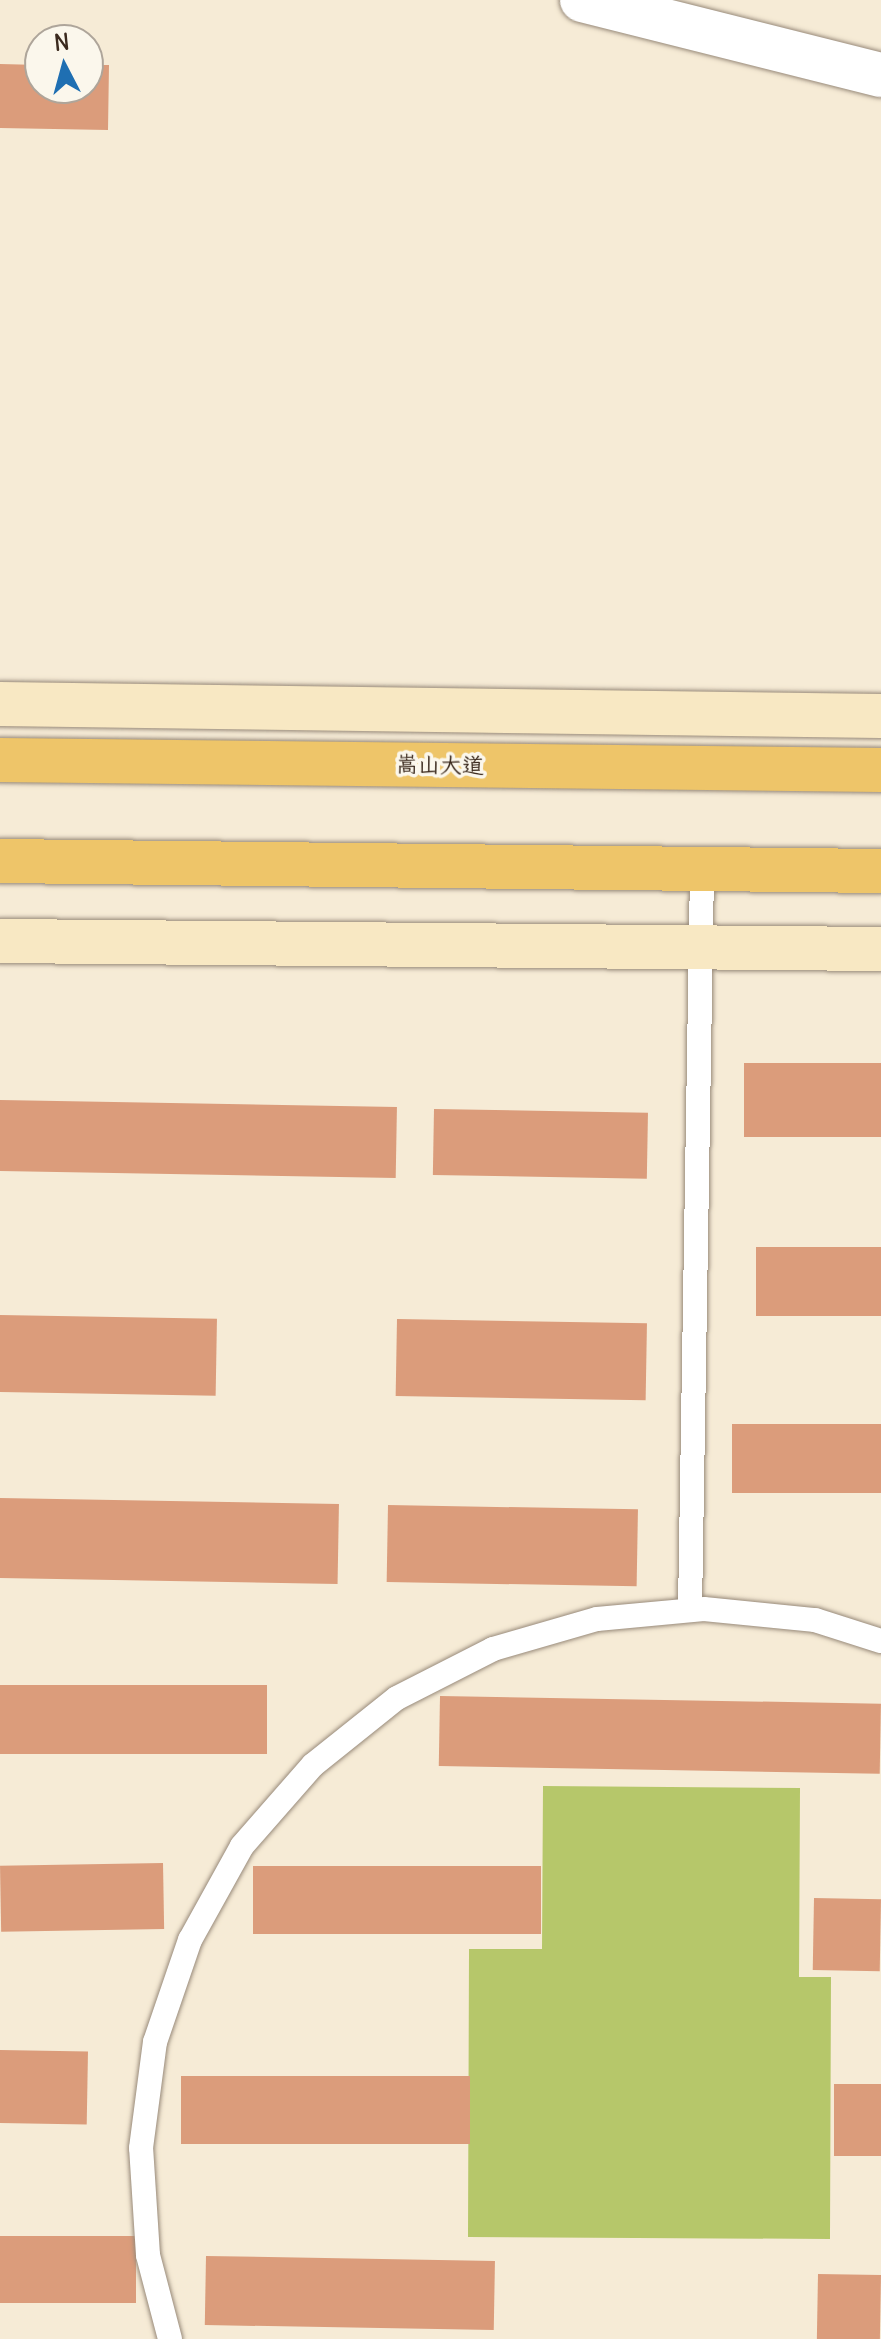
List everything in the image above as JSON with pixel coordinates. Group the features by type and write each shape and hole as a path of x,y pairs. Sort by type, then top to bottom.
{"main road":[{"path":"0,704 881,716"},
{"name":"嵩山大道","path":"0,760 881,770"},
{"path":"0,861 881,871"},
{"path":"0,941 881,949"}],"street":[{"path":"582,0 881,75"}],"lane":[{"path":"690,1610 702,869"},
{"path":"170,2339 148,2255 141,2148 155,2042 190,1940 242,1846 313,1765 397,1698 508,1645 597,1619 690,1610 815,1620 881,1641"}],"green space":[{"path":"543,1786 800,1788 799,1977 831,1977 830,2239 468,2237 469,1949 542,1949"}],"building":[{"path":"0,64 24,65 24,104 104,104 104,65 109,65 108,130 0,128"},
{"path":"744,1063 881,1063 881,1137 744,1137"},
{"path":"0,1100 397,1107 396,1178 0,1171"},
{"path":"434,1109 648,1113 647,1179 433,1175"},
{"path":"756,1247 881,1247 881,1316 756,1316"},
{"path":"0,1315 217,1319 216,1396 0,1392"},
{"path":"397,1319 647,1323 646,1400 396,1396"},
{"path":"732,1424 881,1424 881,1493 732,1493"},
{"path":"0,1498 339,1504 338,1584 0,1578"},
{"path":"388,1505 638,1509 637,1586 387,1582"},
{"path":"0,1685 267,1685 267,1754 0,1754"},
{"path":"440,1696 881,1704 880,1774 439,1766"},
{"path":"163,1863 164,1929 1,1932 0,1866"},
{"path":"253,1866 541,1866 541,1934 253,1934"},
{"path":"814,1898 881,1899 880,1971 813,1970"},
{"path":"0,2050 88,2052 87,2125 0,2123"},
{"path":"181,2076 470,2076 470,2144 181,2144"},
{"path":"834,2084 881,2084 881,2156 834,2156"},
{"path":"0,2236 136,2236 136,2303 0,2303"},
{"path":"206,2256 495,2261 494,2330 205,2325"},
{"path":"818,2274 881,2275 880,2339 817,2339"}]}
